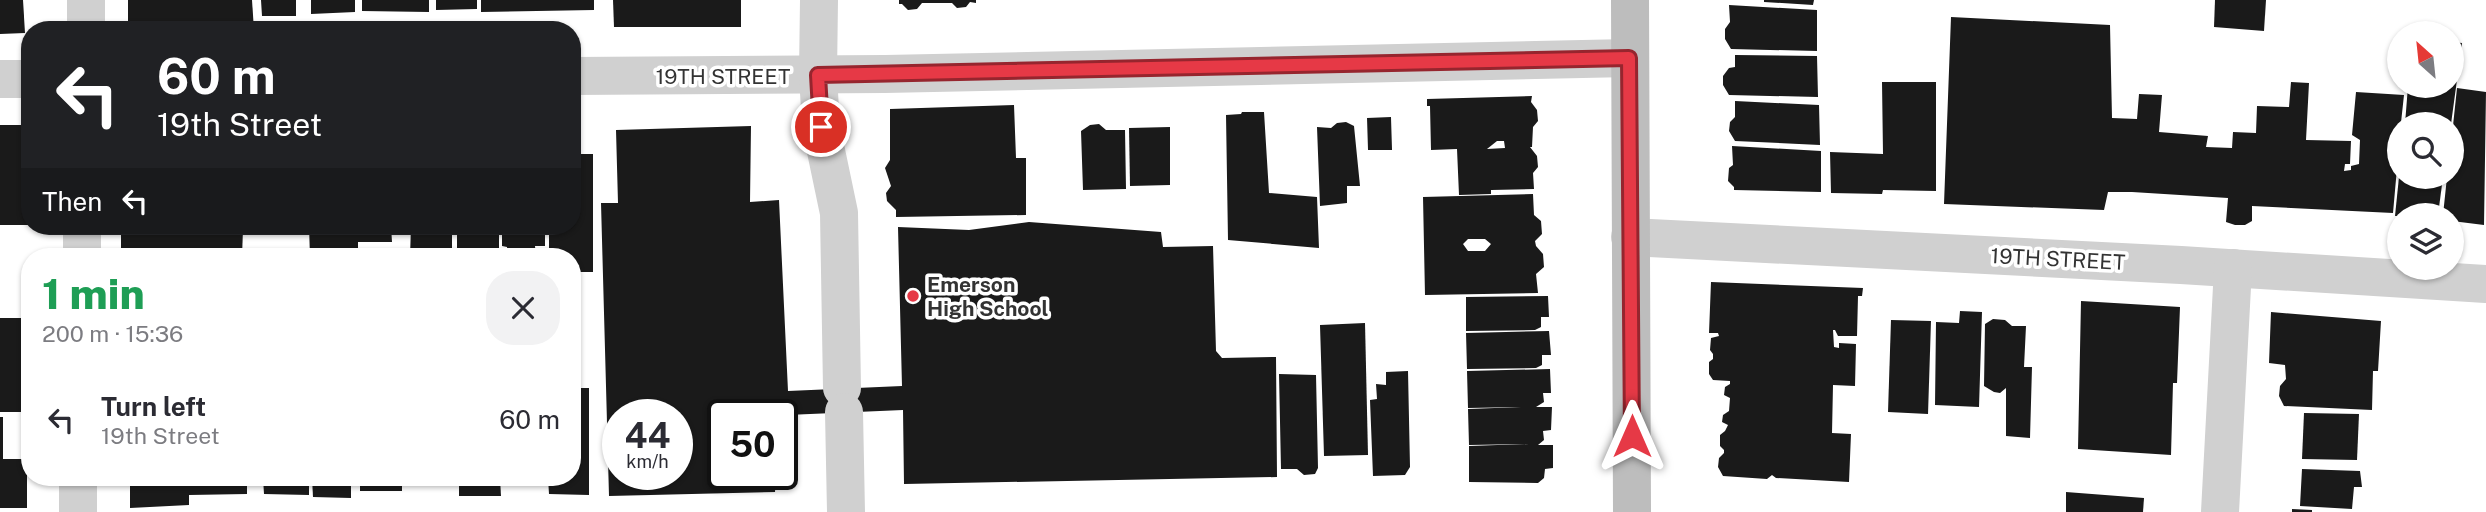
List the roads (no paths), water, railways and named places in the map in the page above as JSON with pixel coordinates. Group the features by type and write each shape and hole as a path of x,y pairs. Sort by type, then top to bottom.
{"main road":[{"path":"1630,0 1632,512"}],"street":[{"path":"86,0 86,21"},
{"path":"819,0 818,75 821,127 839,213 846,512"},
{"name":"19TH STREET","path":"581,76 818,75 1629,58"},
{"path":"0,79 21,79"},
{"name":"19TH STREET","path":"1630,237 2233,268 2486,284"},
{"path":"2220,512 2233,268"},
{"path":"78,486 78,512"}],"place":[{"name":"Emerson High School","path":"913,296"}]}
